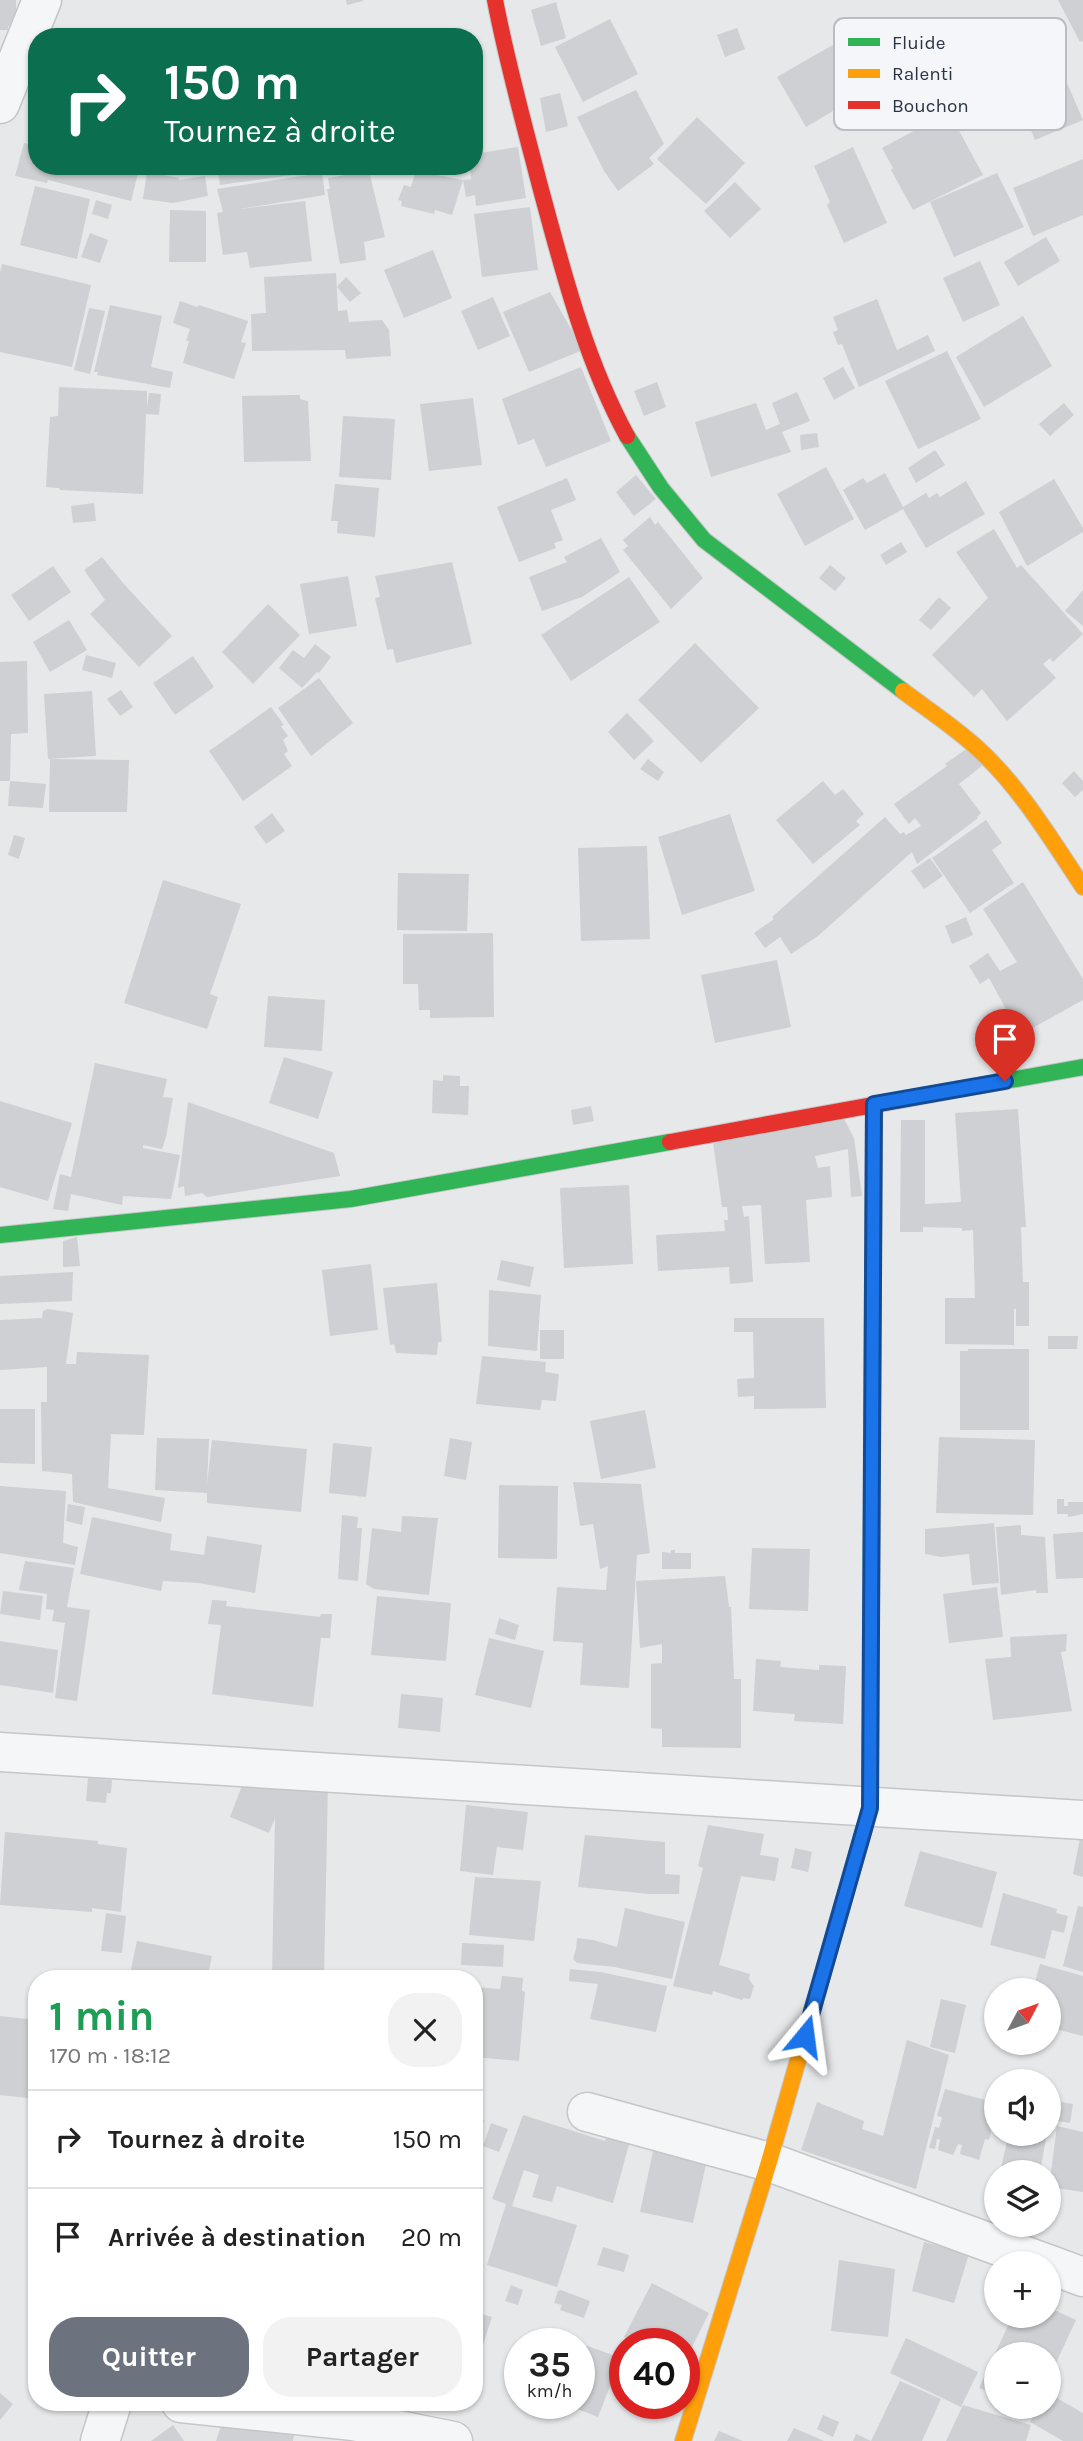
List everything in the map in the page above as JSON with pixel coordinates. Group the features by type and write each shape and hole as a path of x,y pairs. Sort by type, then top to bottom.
{"street":[{"path":"31,28 42,0"},
{"path":"495,0 504,49 565,280 596,369 621,423 661,488 704,540 975,746 998,768 1026,802 1083,887"},
{"path":"0,104 28,35"},
{"path":"0,1235 351,1199 1083,1067"},
{"path":"683,2441 769,2162 870,1808 874,1104"},
{"path":"0,1752 1083,1820"},
{"path":"587,2112 769,2162 1014,2251"},
{"path":"1061,2268 1083,2277"},
{"path":"100,2441 109,2411"},
{"path":"257,2411 353,2421 453,2441"}],"building":[{"path":"0,0 16,0 16,27 8,26 8,30 0,30"},
{"path":"346,0 363,0 363,1 347,5"},
{"path":"1058,0 1083,0 1083,41 1080,42"},
{"path":"556,2 566,38 541,46 531,10"},
{"path":"610,19 638,74 583,102 555,47"},
{"path":"737,28 745,49 725,57 717,35"},
{"path":"834,44 834,110 806,127 777,77"},
{"path":"1066,81 1083,120 1066,127"},
{"path":"636,90 664,144 649,158 654,164 618,191 604,171 577,117"},
{"path":"560,93 568,126 546,132 540,98"},
{"path":"697,117 745,163 706,204 657,159"},
{"path":"916,130 959,130 983,175 913,210 882,148"},
{"path":"1031,130 1059,130 1035,140"},
{"path":"24,143 28,144 28,175 138,175 131,201 48,180 47,183 15,176"},
{"path":"518,147 526,198 476,206 475,195 466,197 463,180 471,179 471,175 483,175 483,153"},
{"path":"853,147 887,223 844,243 814,166"},
{"path":"1083,159 1083,215 1033,236 1013,188"},
{"path":"997,173 1024,227 954,257 930,202"},
{"path":"147,175 163,175 179,180 205,176 208,196 173,203 143,199"},
{"path":"218,175 291,175 220,185"},
{"path":"322,175 325,195 240,209 305,201 312,261 250,268 247,252 223,255 217,213 223,212 217,189"},
{"path":"370,175 385,237 364,242 366,260 340,264 327,189 330,189 328,178"},
{"path":"415,175 437,175 463,180 452,215 435,210 434,214 401,206 402,201 398,200 404,185 411,187"},
{"path":"735,182 761,209 730,238 704,211"},
{"path":"35,186 90,199 77,259 20,245"},
{"path":"96,200 112,205 108,219 92,214"},
{"path":"530,207 538,270 482,277 474,214"},
{"path":"170,210 206,211 206,262 169,262"},
{"path":"90,233 108,240 100,263 81,257"},
{"path":"1046,237 1060,261 1018,286 1004,262"},
{"path":"433,250 452,298 404,318 384,270"},
{"path":"980,261 1000,305 963,322 943,278"},
{"path":"2,264 91,285 72,367 0,352"},
{"path":"336,273 338,311 347,310 349,322 382,320 389,330 391,356 346,359 345,350 252,351 251,314 266,313 264,277"},
{"path":"346,277 361,293 350,302 337,287"},
{"path":"550,292 583,350 529,372 503,312"},
{"path":"493,297 510,336 478,350 461,311"},
{"path":"877,299 897,350 928,335 935,351 859,387 842,344 838,345 833,332 838,330 833,317"},
{"path":"180,301 248,321 241,342 246,343 234,379 183,363 190,329 173,323"},
{"path":"110,305 162,316 151,367 173,372 170,388 97,375 98,372 94,372"},
{"path":"89,308 105,311 90,374 74,370"},
{"path":"1023,316 1052,366 984,407 956,357"},
{"path":"947,351 981,419 918,449 885,381"},
{"path":"581,367 611,441 546,467 534,439 518,445 502,399"},
{"path":"843,367 855,388 834,400 823,378"},
{"path":"657,382 666,407 644,416 634,391"},
{"path":"59,387 147,391 147,408 149,393 161,394 159,415 146,414 143,494 46,487 50,417 58,416"},
{"path":"797,392 810,421 782,432 791,452 711,477 695,422 756,403 766,430 780,424 772,403"},
{"path":"300,395 300,399 308,401 311,461 244,462 242,396"},
{"path":"473,398 482,465 429,471 420,404"},
{"path":"1064,403 1074,415 1050,436 1039,424"},
{"path":"343,416 395,419 391,480 339,477"},
{"path":"817,433 819,447 801,450 800,435"},
{"path":"935,450 945,465 916,483 908,468"},
{"path":"826,467 854,519 805,546 777,494"},
{"path":"885,473 903,507 926,493 929,498 937,493 940,497 966,481 985,514 926,548 903,509 865,530 843,490 863,478 867,483"},
{"path":"636,475 656,499 634,516 616,492"},
{"path":"567,478 576,500 551,510 563,540 554,543 556,548 519,562 497,507"},
{"path":"1054,479 1083,532 1027,566 999,512"},
{"path":"335,484 379,488 375,537 337,533 338,521 331,521"},
{"path":"94,503 96,521 73,523 71,506"},
{"path":"650,517 655,525 658,522 703,578 671,609 623,550 628,546 623,540"},
{"path":"994,529 1017,568 1021,565 1083,634 1053,662 1050,658 1043,664 1056,678 1007,721 982,689 974,697 932,655 988,598 956,552"},
{"path":"601,538 620,572 582,597 542,611 529,577 567,562 564,557"},
{"path":"901,542 907,552 886,565 880,555"},
{"path":"102,557 172,636 139,667 90,614 105,600 84,570"},
{"path":"452,562 472,644 396,663 393,649 387,650 375,598 380,597 375,576"},
{"path":"830,565 846,578 835,591 819,578"},
{"path":"53,566 71,592 29,621 11,595"},
{"path":"348,576 357,626 309,634 300,584"},
{"path":"629,577 660,622 571,681 541,635"},
{"path":"1083,590 1083,626 1065,611"},
{"path":"939,597 951,608 931,630 919,620"},
{"path":"268,604 300,635 253,684 222,652"},
{"path":"69,620 87,650 50,672 33,642"},
{"path":"695,643 759,708 701,763 638,700"},
{"path":"315,644 331,657 319,673 302,688 279,668 293,650 304,658"},
{"path":"86,655 116,663 112,678 82,670"},
{"path":"193,656 214,687 175,715 153,683"},
{"path":"27,661 28,733 11,734 10,781 0,781 0,662"},
{"path":"319,678 353,723 311,756 278,708"},
{"path":"121,690 133,707 120,716 107,699"},
{"path":"92,691 96,756 48,759 44,694"},
{"path":"271,707 284,725 281,726 288,736 283,740 288,751 284,754 292,766 243,801 209,751"},
{"path":"627,713 654,741 634,760 608,732"},
{"path":"969,747 983,765 959,784 981,813 978,818 917,864 912,852 818,936 791,954 780,937 765,948 754,933 774,919 772,917 885,817 900,834 904,832 906,835 921,826 915,818 909,824 894,804"},
{"path":"50,759 129,760 127,812 49,812"},
{"path":"648,759 664,772 658,781 640,769"},
{"path":"1074,771 1083,781 1083,790 1075,797 1062,783"},
{"path":"10,781 46,784 43,808 8,806"},
{"path":"823,781 835,795 843,789 864,814 856,821 860,825 813,864 776,820"},
{"path":"272,813 285,831 266,844 254,827"},
{"path":"730,814 755,891 682,915 658,837"},
{"path":"986,820 1002,843 992,850 1014,883 970,913 932,858"},
{"path":"14,835 25,838 19,859 8,855"},
{"path":"647,846 650,939 581,941 578,848"},
{"path":"930,858 943,876 924,889 911,871"},
{"path":"398,873 469,874 467,931 397,930"},
{"path":"163,880 241,904 210,994 218,997 207,1029 124,1003"},
{"path":"1023,882 1083,979 1083,1000 1020,1035 989,978 980,984 969,966 988,953 1000,971 1017,962 983,909"},
{"path":"966,917 973,935 952,944 945,926"},
{"path":"493,933 494,1017 430,1018 430,1010 419,1010 418,984 403,984 403,934"},
{"path":"777,960 791,1027 715,1043 701,975"},
{"path":"268,996 325,1000 322,1051 264,1047"},
{"path":"284,1057 333,1072 318,1119 269,1103"},
{"path":"95,1063 167,1079 163,1097 173,1098 162,1149 143,1145 143,1148 180,1155 171,1199 123,1196 122,1205 71,1194 68,1211 53,1209 60,1174 71,1177"},
{"path":"443,1075 460,1076 460,1086 469,1086 468,1115 432,1113 433,1080 443,1081"},
{"path":"0,1101 72,1123 48,1201 0,1187"},
{"path":"188,1102 334,1153 340,1176 207,1197 202,1193 185,1196 184,1186 178,1188"},
{"path":"591,1106 594,1121 573,1125 571,1110"},
{"path":"1018,1109 1026,1227 1021,1227 1023,1282 1029,1282 1029,1326 1016,1326 1014,1309 1014,1345 945,1344 945,1298 975,1298 973,1230 923,1227 923,1232 900,1232 901,1120 925,1120 925,1204 961,1202 955,1113"},
{"path":"842,1115 854,1138 862,1196 851,1197 848,1149 815,1156 818,1168 830,1166 832,1197 806,1200 810,1262 765,1264 761,1205 742,1206 744,1217 749,1216 753,1282 730,1284 729,1267 658,1271 656,1235 725,1231 727,1207 722,1207 712,1135"},
{"path":"629,1185 633,1264 564,1268 560,1188"},
{"path":"77,1237 80,1266 63,1267 63,1241"},
{"path":"501,1260 534,1267 530,1287 497,1280"},
{"path":"371,1264 378,1330 330,1336 322,1270"},
{"path":"73,1272 72,1301 0,1304 0,1276"},
{"path":"437,1283 442,1342 438,1342 437,1355 396,1353 394,1344 390,1345 383,1288"},
{"path":"489,1290 541,1295 537,1351 488,1346"},
{"path":"48,1309 73,1313 66,1364 76,1364 77,1352 149,1355 144,1435 111,1434 108,1488 165,1498 161,1522 73,1502 72,1474 42,1471 41,1402 47,1402 47,1367 0,1370 0,1320 42,1318 43,1311"},
{"path":"734,1318 824,1318 826,1408 754,1409 754,1396 738,1397 737,1379 754,1378 753,1332 734,1332"},
{"path":"540,1330 564,1330 564,1359 540,1359"},
{"path":"1048,1336 1078,1336 1077,1349 1048,1349"},
{"path":"1029,1349 1029,1430 960,1430 960,1351"},
{"path":"482,1356 546,1362 545,1372 559,1374 556,1401 542,1400 540,1410 476,1404"},
{"path":"0,1409 35,1409 35,1464 0,1463"},
{"path":"645,1410 656,1468 601,1479 590,1421"},
{"path":"939,1437 1035,1440 1033,1515 936,1513"},
{"path":"157,1438 209,1439 207,1484 212,1440 307,1449 301,1512 207,1503 207,1493 155,1490"},
{"path":"450,1438 472,1442 466,1480 444,1476"},
{"path":"333,1443 372,1447 366,1497 329,1493"},
{"path":"573,1482 641,1484 650,1553 637,1555 629,1688 580,1685 583,1643 553,1641 557,1587 606,1590 608,1566 600,1569 593,1524 580,1526"},
{"path":"499,1485 558,1486 557,1559 498,1558"},
{"path":"0,1486 66,1491 63,1543 78,1547 75,1565 0,1553"},
{"path":"1057,1499 1064,1499 1064,1506 1068,1506 1068,1502 1083,1502 1083,1514 1068,1517 1068,1514 1057,1514"},
{"path":"68,1504 85,1507 82,1525 66,1521"},
{"path":"342,1515 358,1517 357,1528 362,1528 358,1581 338,1579"},
{"path":"402,1516 438,1518 429,1595 374,1589 366,1584 372,1528 401,1532"},
{"path":"92,1517 172,1534 170,1550 204,1555 207,1536 262,1545 255,1593 199,1583 163,1581 161,1591 80,1574"},
{"path":"994,1523 999,1583 972,1585 969,1554 941,1557 925,1554 925,1529"},
{"path":"1021,1525 1021,1535 1045,1537 1048,1593 1036,1593 1036,1590 1001,1595 996,1527"},
{"path":"1083,1532 1083,1578 1056,1579 1053,1534"},
{"path":"752,1548 810,1549 808,1611 749,1609"},
{"path":"671,1550 675,1550 675,1553 691,1553 691,1569 662,1569 662,1552 671,1553"},
{"path":"25,1561 74,1568 67,1607 90,1610 77,1701 55,1698 65,1623 52,1621 54,1610 46,1609 47,1594 19,1590"},
{"path":"725,1576 731,1607 734,1679 741,1679 741,1748 662,1747 662,1729 651,1728 651,1664 662,1663 662,1644 640,1648 636,1581"},
{"path":"997,1587 1003,1637 949,1643 943,1594"},
{"path":"3,1591 43,1596 40,1620 0,1614"},
{"path":"377,1596 451,1603 446,1661 371,1655"},
{"path":"212,1600 227,1601 226,1606 320,1617 321,1614 332,1614 330,1638 321,1638 313,1707 212,1694 221,1625 208,1624"},
{"path":"499,1618 519,1625 515,1640 495,1634"},
{"path":"1067,1634 1066,1651 1061,1652 1072,1711 993,1720 985,1659 1011,1657 1010,1637"},
{"path":"489,1638 544,1651 531,1708 475,1695"},
{"path":"0,1641 58,1650 53,1693 0,1685"},
{"path":"756,1659 781,1661 780,1667 819,1670 819,1665 846,1666 843,1724 794,1721 795,1714 753,1711"},
{"path":"401,1694 443,1698 440,1732 398,1728"},
{"path":"254,1754 328,1782 324,1970 272,1970 275,1818 269,1833 230,1817"},
{"path":"88,1778 112,1780 111,1793 107,1793 106,1803 86,1801"},
{"path":"466,1805 528,1812 523,1850 497,1847 493,1875 460,1871"},
{"path":"708,1825 764,1834 760,1855 779,1858 775,1881 741,1876 719,1965 750,1974 749,1979 754,1986 750,1999 742,2000 713,1991 712,1995 673,1986 703,1868 698,1866"},
{"path":"1083,1828 1083,1877 1073,1874"},
{"path":"5,1832 98,1841 98,1844 127,1848 121,1912 92,1908 92,1912 0,1905"},
{"path":"585,1835 665,1842 665,1874 680,1875 679,1894 578,1887"},
{"path":"795,1848 812,1852 808,1872 791,1868"},
{"path":"920,1851 997,1872 982,1928 904,1906"},
{"path":"475,1877 541,1881 534,1941 469,1935"},
{"path":"1003,1893 1057,1909 1056,1913 1068,1916 1064,1933 1052,1930 1045,1959 990,1945"},
{"path":"1078,1906 1083,1907 1083,1972 1063,1966"},
{"path":"625,1908 685,1922 672,1979 614,1967 577,1963 573,1959 577,1938 617,1947"},
{"path":"106,1913 126,1916 122,1953 101,1951"},
{"path":"137,1941 212,1956 209,1970 131,1970"},
{"path":"462,1943 504,1945 503,1967 461,1965"},
{"path":"1040,1964 1083,1976 1083,2036 1061,2030 1061,1978 1036,1978"},
{"path":"570,1969 600,1972 667,1986 656,2032 590,2019 598,1984 569,1981"},
{"path":"502,1976 523,1978 522,1991 525,1992 519,2061 483,2058 483,1988 500,1989"},
{"path":"941,1999 966,2005 955,2053 930,2047"},
{"path":"0,2016 28,2019 28,2098 0,2095"},
{"path":"907,2040 949,2055 916,2189 801,2150 817,2102 864,2121 862,2129 883,2136"},
{"path":"945,2089 984,2100 984,2142 979,2160 960,2154 962,2145 958,2144 953,2155 938,2150 940,2140 937,2139 935,2149 929,2148 935,2127 939,2128 942,2117 937,2116"},
{"path":"1061,2102 1073,2104 1070,2123 1061,2122"},
{"path":"523,2115 605,2141 608,2130 631,2137 613,2203 557,2186 552,2202 532,2197 539,2175 524,2170 512,2206 577,2225 557,2287 487,2265 506,2204 492,2199"},
{"path":"491,2123 508,2129 499,2152 483,2146"},
{"path":"1061,2127 1083,2132 1083,2192 1061,2189 1061,2160 1053,2160 1054,2146 1061,2146"},
{"path":"1006,2146 1045,2146 1042,2160 1003,2160"},
{"path":"654,2147 707,2160 693,2223 640,2212"},
{"path":"924,2242 969,2254 954,2303 912,2291"},
{"path":"603,2247 629,2255 624,2272 597,2265"},
{"path":"839,2260 895,2269 888,2337 831,2331"},
{"path":"652,2283 709,2313 700,2331 700,2328 629,2328"},
{"path":"511,2285 523,2290 518,2305 505,2301"},
{"path":"558,2291 590,2301 584,2318 560,2310 562,2305 554,2303"},
{"path":"1061,2313 1076,2320 1061,2352 1061,2342 1000,2342 1007,2328 1061,2328"},
{"path":"483,2314 492,2317 483,2345"},
{"path":"906,2338 978,2372 961,2407 890,2373"},
{"path":"595,2349 609,2354 609,2389 598,2417 595,2416"},
{"path":"984,2377 984,2390 979,2388"},
{"path":"900,2381 941,2399 922,2441 871,2441"},
{"path":"0,2393 13,2404 0,2420"},
{"path":"1061,2400 1083,2413 1083,2441 1063,2441 1030,2422 1032,2419 1061,2419"},
{"path":"963,2405 984,2411 984,2419 1011,2419 1031,2425 1026,2441 946,2441"},
{"path":"823,2415 839,2422 833,2437 817,2429"},
{"path":"222,2423 295,2431 293,2441 216,2441"},
{"path":"173,2425 184,2441 151,2441"},
{"path":"794,2428 824,2441 787,2441"},
{"path":"719,2431 743,2441 714,2441"},
{"path":"856,2434 871,2441 853,2441"}],"traffic: fast":[{"path":"627,436 661,488 704,540 903,691"},
{"path":"983,1085 1083,1067"},
{"path":"871,1600 874,1104"},
{"path":"0,1235 351,1199 670,1142"}],"traffic: slow":[{"path":"903,691 958,732 991,761 1034,813 1083,887"},
{"path":"683,2441 804,2039"}],"traffic: jam":[{"path":"495,0 516,93 567,282 599,376 627,436"},
{"path":"670,1142 983,1085"},
{"path":"804,2039 870,1808 871,1600"}],"route":[{"path":"805,2036 870,1808 874,1104 1005,1081"}]}
